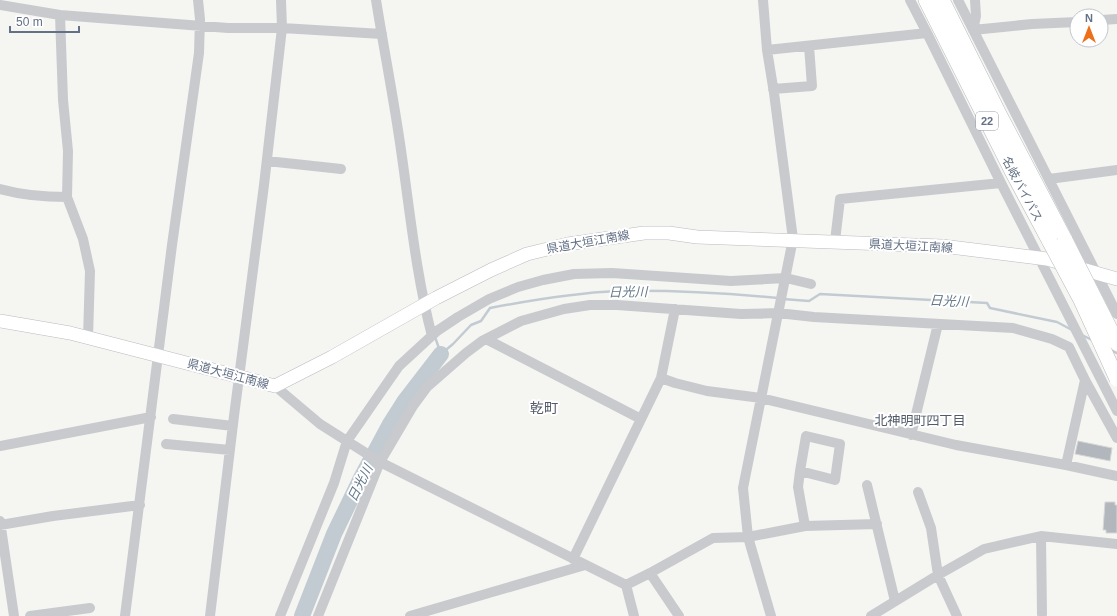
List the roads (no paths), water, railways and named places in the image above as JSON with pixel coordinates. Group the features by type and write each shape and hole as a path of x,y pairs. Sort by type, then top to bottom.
{"highway":[{"name":"名岐バイパス","path":"926,0 1012,171 1081,300 1117,379"},
{"name":"名岐バイパス","path":"942,0 1117,343"}],"main road":[{"name":"県道大垣江南線","path":"0,321 88,338 275,386 332,357 424,305 491,270 527,254 568,244 644,233 668,233 697,237 793,239 942,246 1039,258 1117,279"}],"street":[{"path":"125,616 172,245 199,54 200,25 198,0"},
{"path":"210,616 267,161 282,28 281,0"},
{"path":"376,0 401,148 410,219 424,305 432,336"},
{"path":"763,0 766,50 773,89 793,239 743,488 748,537 771,616"},
{"path":"910,0 1117,411"},
{"path":"958,0 1117,314"},
{"path":"973,30 976,16 975,0"},
{"path":"0,5 35,5 60,16 228,28 282,28 382,34"},
{"path":"60,16 63,100 68,151 67,197 83,239 90,270 88,338"},
{"path":"973,30 1032,24 1069,22"},
{"path":"766,50 927,34"},
{"path":"773,89 812,86 809,46"},
{"path":"267,161 341,169"},
{"path":"1049,179 1117,170"},
{"path":"835,241 840,198 1001,183"},
{"path":"0,189 25,194 67,197"},
{"path":"280,616 334,483 348,442 399,366 432,336 458,317 489,299 518,288 544,280 574,274 612,273 731,281 785,280 810,284"},
{"path":"318,616 379,461 413,406 427,387 466,353 486,339 522,321 546,313 590,306 617,306 741,314 778,312 814,317 1013,328 1069,347 1085,380 1117,438"},
{"path":"574,559 661,378 675,309"},
{"path":"911,435 938,324"},
{"path":"486,339 641,419"},
{"path":"1084,347 1102,401 1102,411"},
{"path":"661,378 707,391 761,398 956,445 1117,476"},
{"path":"1066,465 1085,380"},
{"path":"275,386 320,424 379,461 626,585 634,616"},
{"path":"0,446 151,417"},
{"path":"173,419 233,426"},
{"path":"800,471 835,480 840,444 806,436 800,471 798,487 805,526"},
{"path":"166,444 230,450"},
{"path":"867,485 895,601"},
{"path":"918,492 931,528 938,574 957,616"},
{"path":"0,525 53,516 140,505"},
{"path":"0,521 14,616"},
{"path":"626,585 713,538 748,537 805,526 876,524"},
{"path":"1041,536 1042,614"},
{"path":"877,614 938,574 984,549 1041,536 1117,544"},
{"path":"410,616 585,565"},
{"path":"650,573 679,616"},
{"path":"30,616 90,608"}],"waterway":[{"name":"日光川","path":"435,337 441,354 471,325 481,321 490,308 569,295 617,291 657,291 718,293 778,298"},
{"name":"日光川","path":"783,299 809,301 820,294 987,303 990,308 1057,322 1072,330"},
{"name":"日光川","path":"1082,335 1094,341"},
{"name":"日光川","path":"1110,350 1117,353"},
{"name":"日光川","path":"302,616 334,534 361,478 390,424 404,402 441,354"}],"district":[{"name":"乾町","path":"544,408"},
{"name":"北神明町四丁目","path":"920,420"}]}
